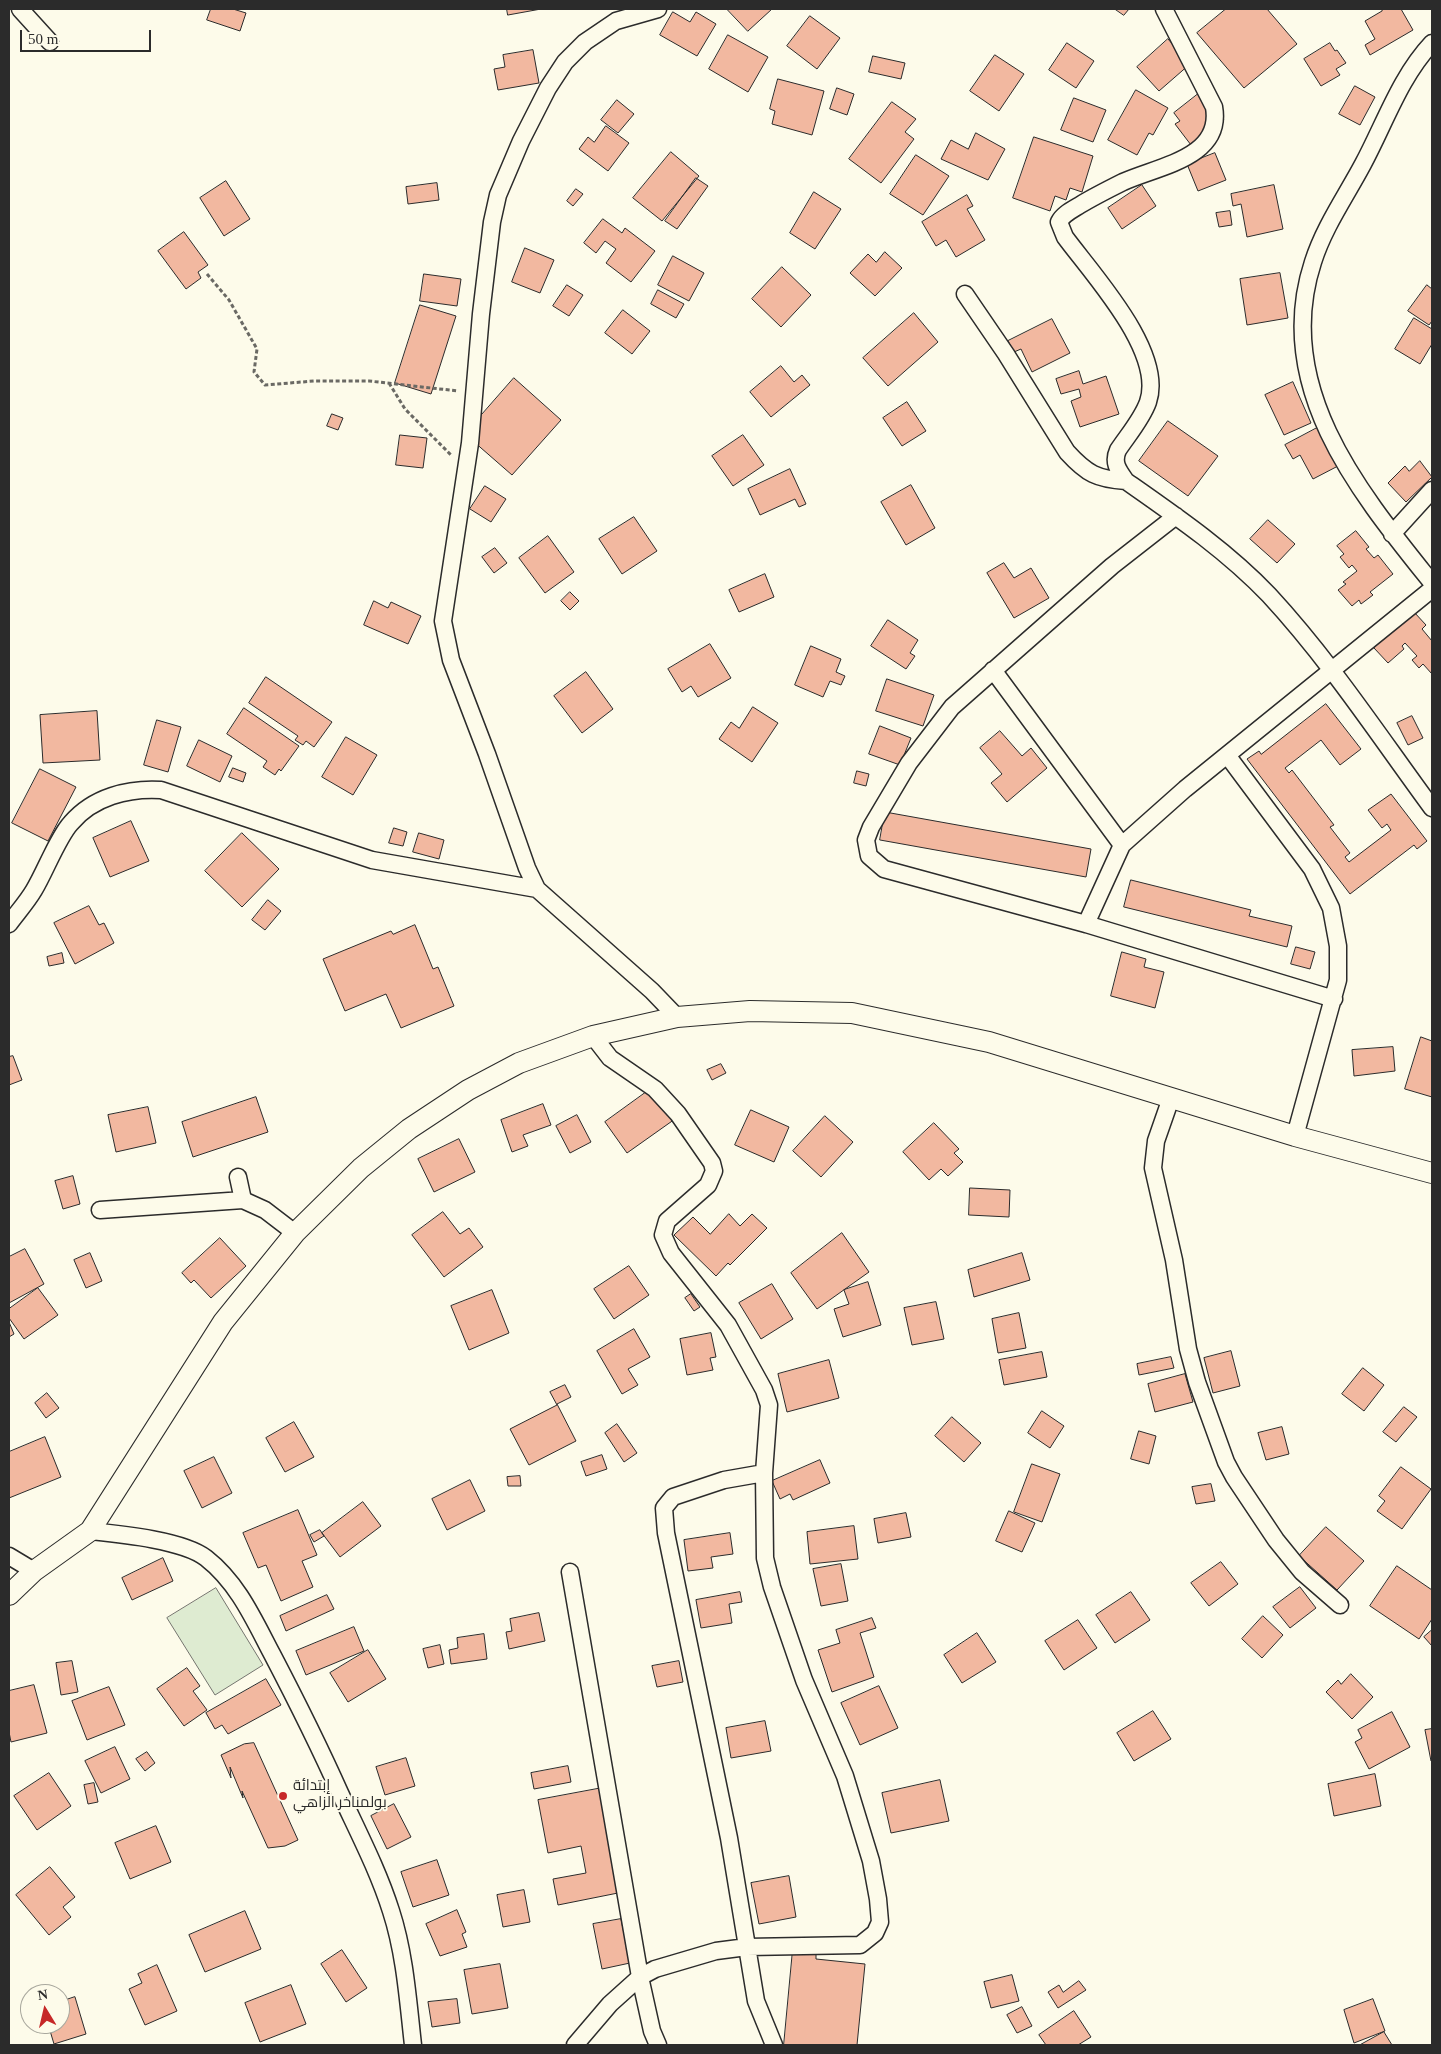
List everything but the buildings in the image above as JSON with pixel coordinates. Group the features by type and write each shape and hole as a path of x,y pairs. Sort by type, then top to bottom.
{"street":[{"path":"20,9 50,42"},
{"path":"658,9 616,21 585,42 565,62 548,88 521,140 498,195 492,222 466,470 444,604 443,621 446,641 458,679 487,754 527,868 537,889 652,991 677,1017"},
{"path":"1164,9 1214,107 1215,116 1212,134 1201,148 1189,156 1123,182 1084,202 1062,217 1059,222 1065,237 1127,320 1150,374 1149,401 1115,456 1116,466 1126,482 1176,516 1231,559 1268,594 1334,671 1432,808"},
{"path":"1432,43 1402,84 1382,128 1322,238 1313,261 1304,299 1302,331 1305,358 1317,408 1343,462 1392,534 1432,584"},
{"path":"964,294 1006,354 1067,452 1082,468 1096,477 1126,482"},
{"path":"1392,534 1432,490"},
{"path":"1176,516 1112,566 952,707 909,763 870,827 866,840 869,856 884,869 1086,924 1334,999"},
{"path":"1086,924 1122,845 1227,755 1334,671 1383,627 1432,589"},
{"path":"994,670 1122,845"},
{"path":"1227,755 1312,869 1330,908 1338,946 1338,980 1334,999 1295,1136"},
{"path":"9,924 33,892 70,823 88,807 115,794 139,788 161,790 372,860 537,889"},
{"path":"9,1594 34,1571 90,1531 224,1322 294,1233 361,1168 409,1129 468,1090 519,1063 593,1036 677,1017 750,1011 861,1014 989,1042 1295,1136 1432,1173"},
{"path":"574,2045 610,2004 640,1977 683,1960 716,1951 747,1947 860,1944 876,1933 880,1922 871,1861 845,1776 804,1680 772,1587 765,1558 763,1535 764,1473 769,1405 764,1390 728,1325 671,1253 663,1236 667,1221 708,1185 714,1171 712,1163 678,1114 655,1089 610,1058 593,1036"},
{"path":"1171,1098 1156,1141 1153,1168 1174,1260 1188,1349 1197,1382 1226,1462 1234,1477 1276,1540 1295,1564 1340,1605"},
{"path":"238,1177 244,1200"},
{"path":"100,1210 244,1200 265,1210 294,1233"},
{"path":"764,1473 724,1480 673,1497 664,1508 666,1533 729,1838 756,2001 774,2045"},
{"path":"90,1531 118,1534 192,1550 205,1557 224,1575 244,1601 313,1734 375,1869 392,1912 404,1967 413,2045"},
{"path":"9,1556 34,1571"},
{"path":"570,1572 640,1977 652,2031 658,2045"}],"path":[{"path":"207,274 229,300 257,349 254,372 265,385 314,381 389,383 473,393"},
{"path":"389,383 405,409 466,470"}],"green space":[{"path":"216,1588 263,1665 215,1695 167,1618"}],"place":[{"name":"إبتدائة بولمناخر الزاهي","path":"283,1796"}]}
